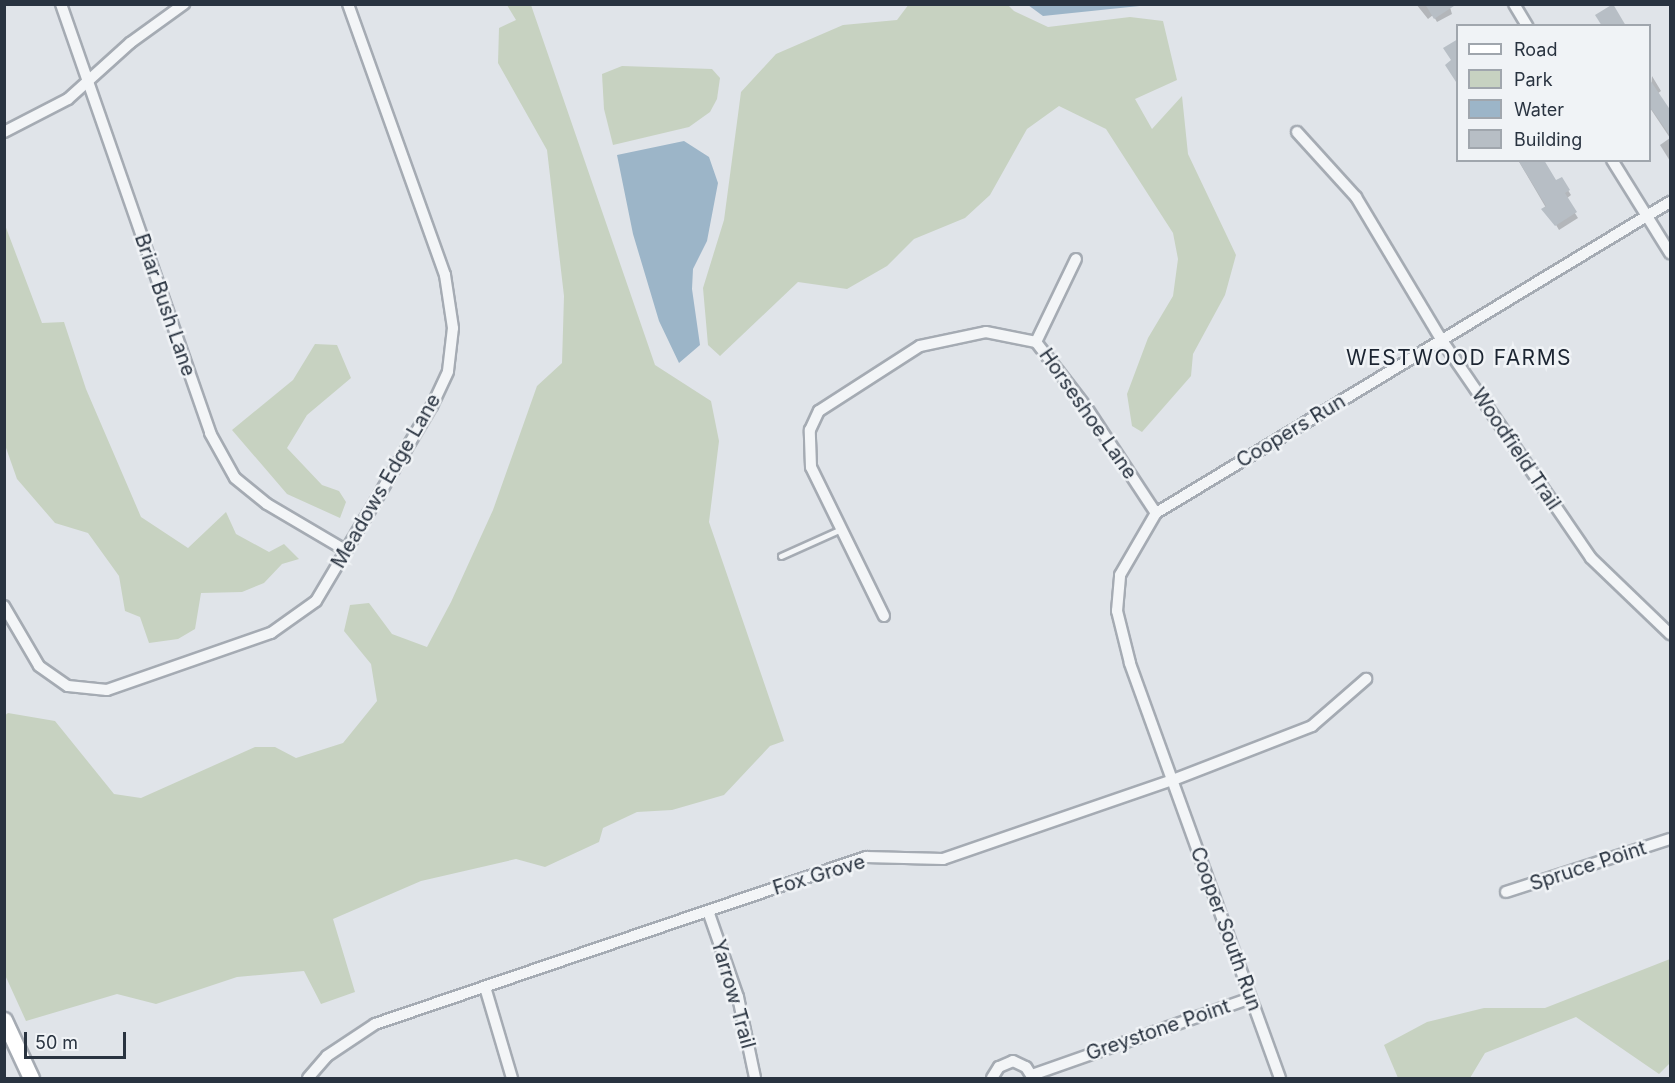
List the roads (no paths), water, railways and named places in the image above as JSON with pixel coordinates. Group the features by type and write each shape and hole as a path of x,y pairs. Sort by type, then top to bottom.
{"street":[{"name":"Briar Bush Lane","path":"61,4 210,433 235,478 267,504 345,550"},
{"path":"4,132 54,108 87,79 184,4"},
{"name":"Meadows Edge Lane","path":"4,606 39,666 68,686 107,690 271,633 316,601 432,406 448,371 453,328 445,275 348,4"},
{"path":"1514,4 1526,24"},
{"name":"Woodfield Trail","path":"1297,132 1356,197 1441,339 1591,558 1671,634"},
{"path":"1613,162 1671,253"},
{"name":"Coopers Run","path":"1173,780 1130,663 1117,611 1120,575 1156,513 1671,202"},
{"path":"1036,342 1076,259"},
{"name":"Horseshoe Lane","path":"884,616 811,467 810,430 819,411 920,346 986,332 1036,342 1086,407 1156,513"},
{"name":"Fox Grove","path":"308,1078 327,1056 375,1024 866,857 942,859 1173,780 1312,726 1366,679"},
{"name":"Cooper South Run","path":"1173,780 1280,1078"},
{"name":"Spruce Point","path":"1506,892 1671,839"},
{"name":"Yarrow Trail","path":"708,911 738,997 755,1078"},
{"path":"485,987 512,1078"},
{"name":"Greystone Point","path":"993,1078 999,1067 1013,1062 1026,1066 1033,1077 1251,998"},
{"path":"4,1020 31,1078"}],"lane":[{"path":"781,556 841,529"}],"water":[{"path":"1028,5 1149,5 1043,16"},
{"path":"684,141 709,157 718,183 707,241 693,269 692,289 700,345 679,363 659,321 633,234 617,155"}],"district":[{"name":"WESTWOOD FARMS","path":"1459,358"}]}
